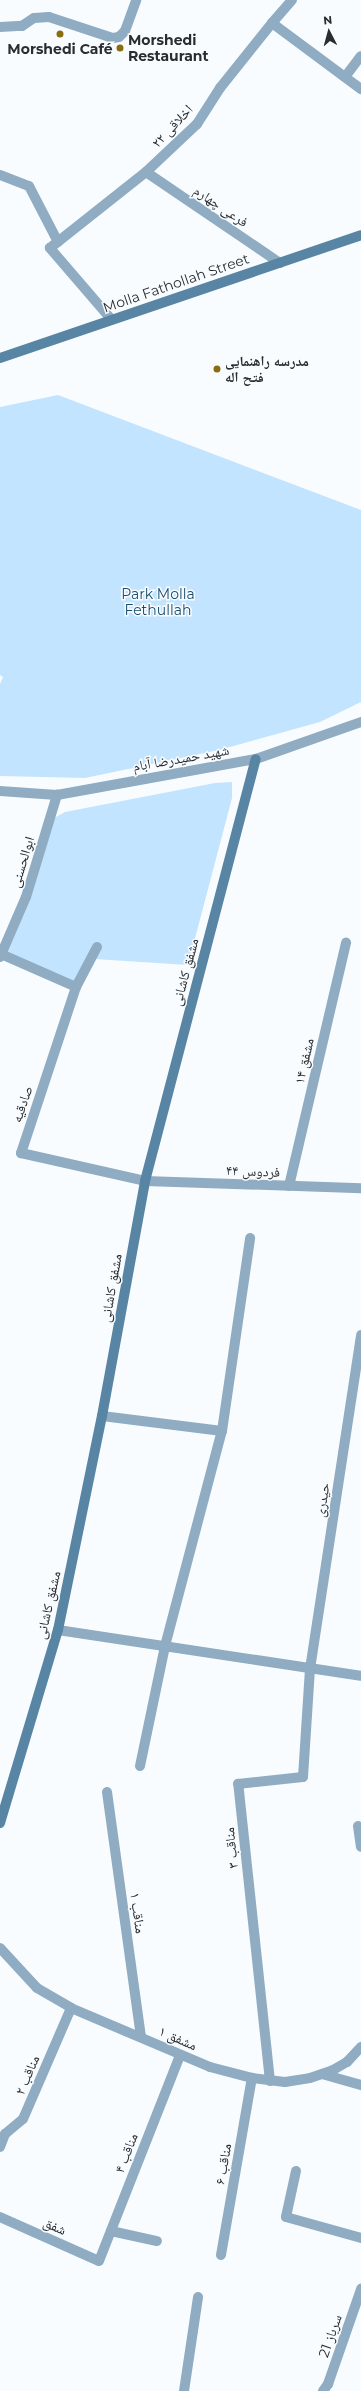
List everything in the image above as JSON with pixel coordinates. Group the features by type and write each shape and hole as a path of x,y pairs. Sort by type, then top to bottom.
{"street":[{"path":"0,27 22,26 34,18 49,17 113,38 119,37 125,31 136,0"},
{"name":"اخلاقی ۲۲","path":"54,245 146,172 198,124 220,88 292,0"},
{"path":"272,23 361,88"},
{"path":"345,77 361,56"},
{"name":"فرعی چهارم","path":"146,172 280,263"},
{"path":"0,175 29,186 54,245 111,319"},
{"name":"Molla Fathollah Street","path":"0,358 361,235"},
{"name":"شهید حمیدرضا آبام","path":"0,792 57,795 256,759 361,722"},
{"name":"مشفق کاشانی","path":"0,1823 58,1630 102,1416 144,1181 256,759"},
{"name":"ابوالحسنی","path":"1,956 26,897 57,795"},
{"name":"مشفق ۱۴","path":"289,1186 346,943"},
{"name":"صادقیه","path":"97,947 76,987 21,1153 144,1181"},
{"path":"1,956 76,987"},
{"name":"فردوس ۴۴","path":"144,1181 361,1188"},
{"path":"140,1766 165,1646 222,1431 250,1238"},
{"name":"حیدری","path":"310,1669 361,1335"},
{"path":"102,1416 222,1431"},
{"path":"58,1630 361,1676"},
{"name":"مناقب ۳","path":"270,2081 238,1784 303,1777 310,1669"},
{"name":"مناقب ۱","path":"108,1792 141,2037"},
{"path":"358,1826 361,1847"},
{"name":"مشفق ۱","path":"0,1948 37,1988 71,2008 180,2055 252,2078 284,2082 322,2074 346,2062 361,2047"},
{"name":"مناقب ۲","path":"0,2147 6,2134 23,2119 71,2008"},
{"name":"مناقب ۴","path":"99,2261 180,2055"},
{"path":"322,2074 361,2085"},
{"name":"مناقب ۶","path":"221,2255 252,2078"},
{"path":"296,2171 286,2217 361,2238"},
{"name":"شفق","path":"0,2217 99,2261"},
{"path":"111,2230 157,2241"},
{"name":"سرباز 21","path":"323,2391 328,2384 361,2289"},
{"path":"184,2391 198,2298"}],"green space":[{"name":"Park Molla Fethullah","path":"58,395 361,510 361,702 320,722 219,750 85,778 0,776 0,684 3,677 0,675 0,407"},
{"path":"232,782 232,798 188,965 94,959 76,983 5,953 54,818 65,812 215,783"}],"place":[{"name":"Morshedi Café","path":"60,34"},
{"name":"Morshedi Restaurant","path":"120,48"},
{"name":"مدرسه راهنمایی فتح اله","path":"217,369"}]}
